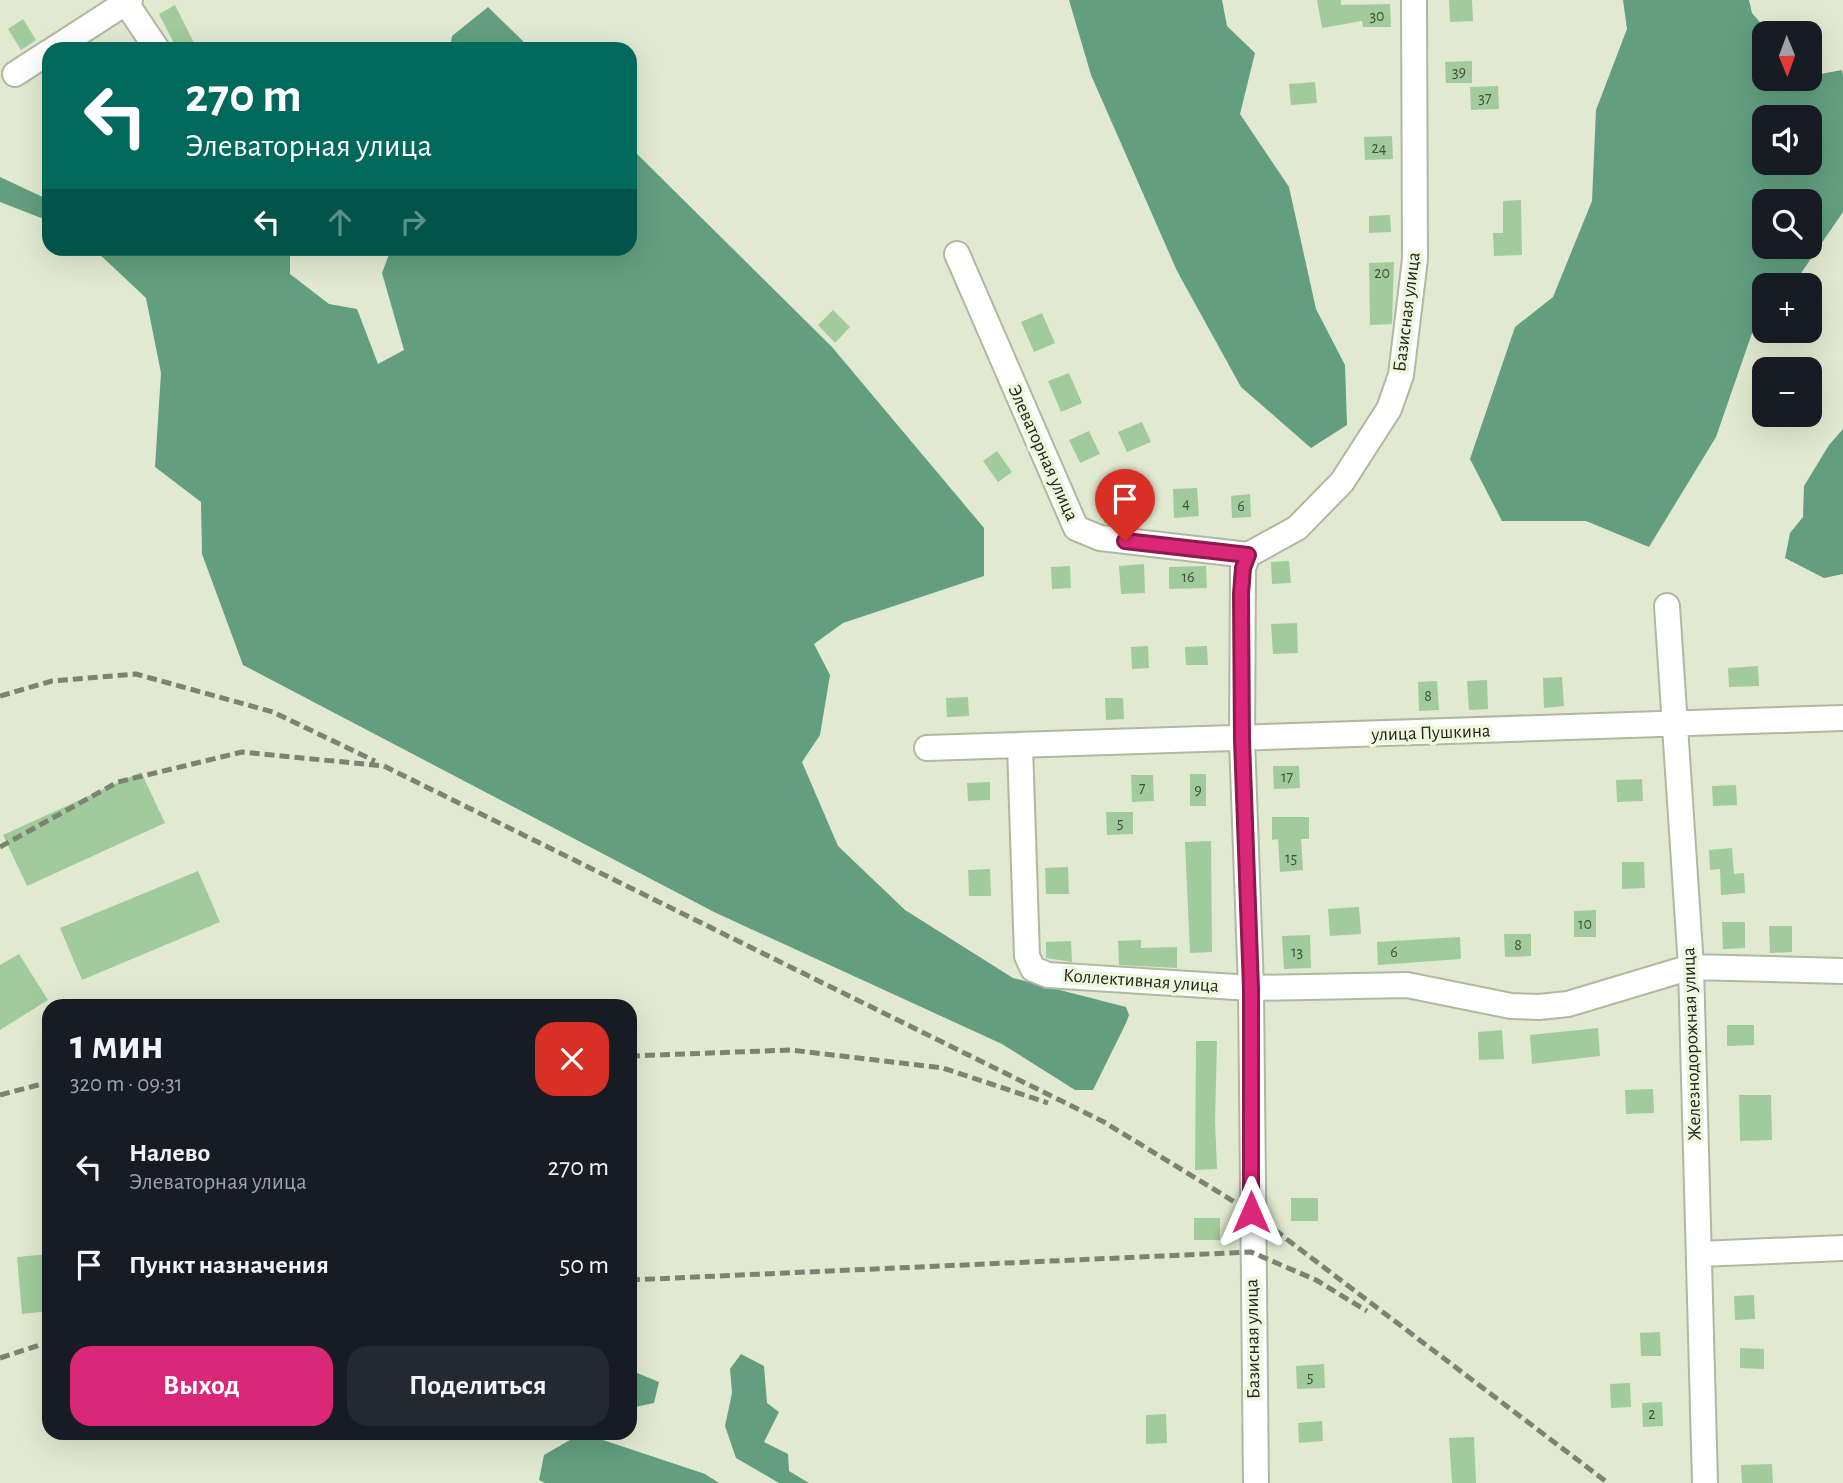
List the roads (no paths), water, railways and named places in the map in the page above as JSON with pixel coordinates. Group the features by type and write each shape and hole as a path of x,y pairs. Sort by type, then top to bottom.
{"street":[{"name":"Базисная улица","path":"1256,1483 1251,988 1242,740 1243,568 1248,555 1297,528 1342,482 1389,409 1401,375 1415,259 1414,0"},
{"path":"65,42 127,1 153,42"},
{"path":"15,74 42,57"},
{"name":"Элеваторная улица","path":"957,254 1076,528 1087,535 1100,538 1248,555"},
{"name":"Железнодорожная улица","path":"1667,606 1690,967 1705,1483"},
{"name":"улица Пушкина","path":"927,748 1242,740 1843,718"},
{"name":"Коллективная улица","path":"1020,746 1027,956 1033,969 1048,975 1251,988 1407,985 1511,1006 1539,1007 1568,1004 1690,967 1843,971"},
{"path":"1699,1254 1843,1248"}],"railway":[{"path":"0,696 52,681 136,674 273,712 375,761"},
{"path":"0,847 118,782 242,752 384,766 1104,1122 1251,1212 1608,1483"},
{"path":"637,1056 791,1050 943,1068 1048,1103"},
{"path":"0,1095 42,1084"},
{"path":"637,1280 1251,1252 1316,1280 1367,1311"},
{"path":"0,1358 42,1344"}]}
